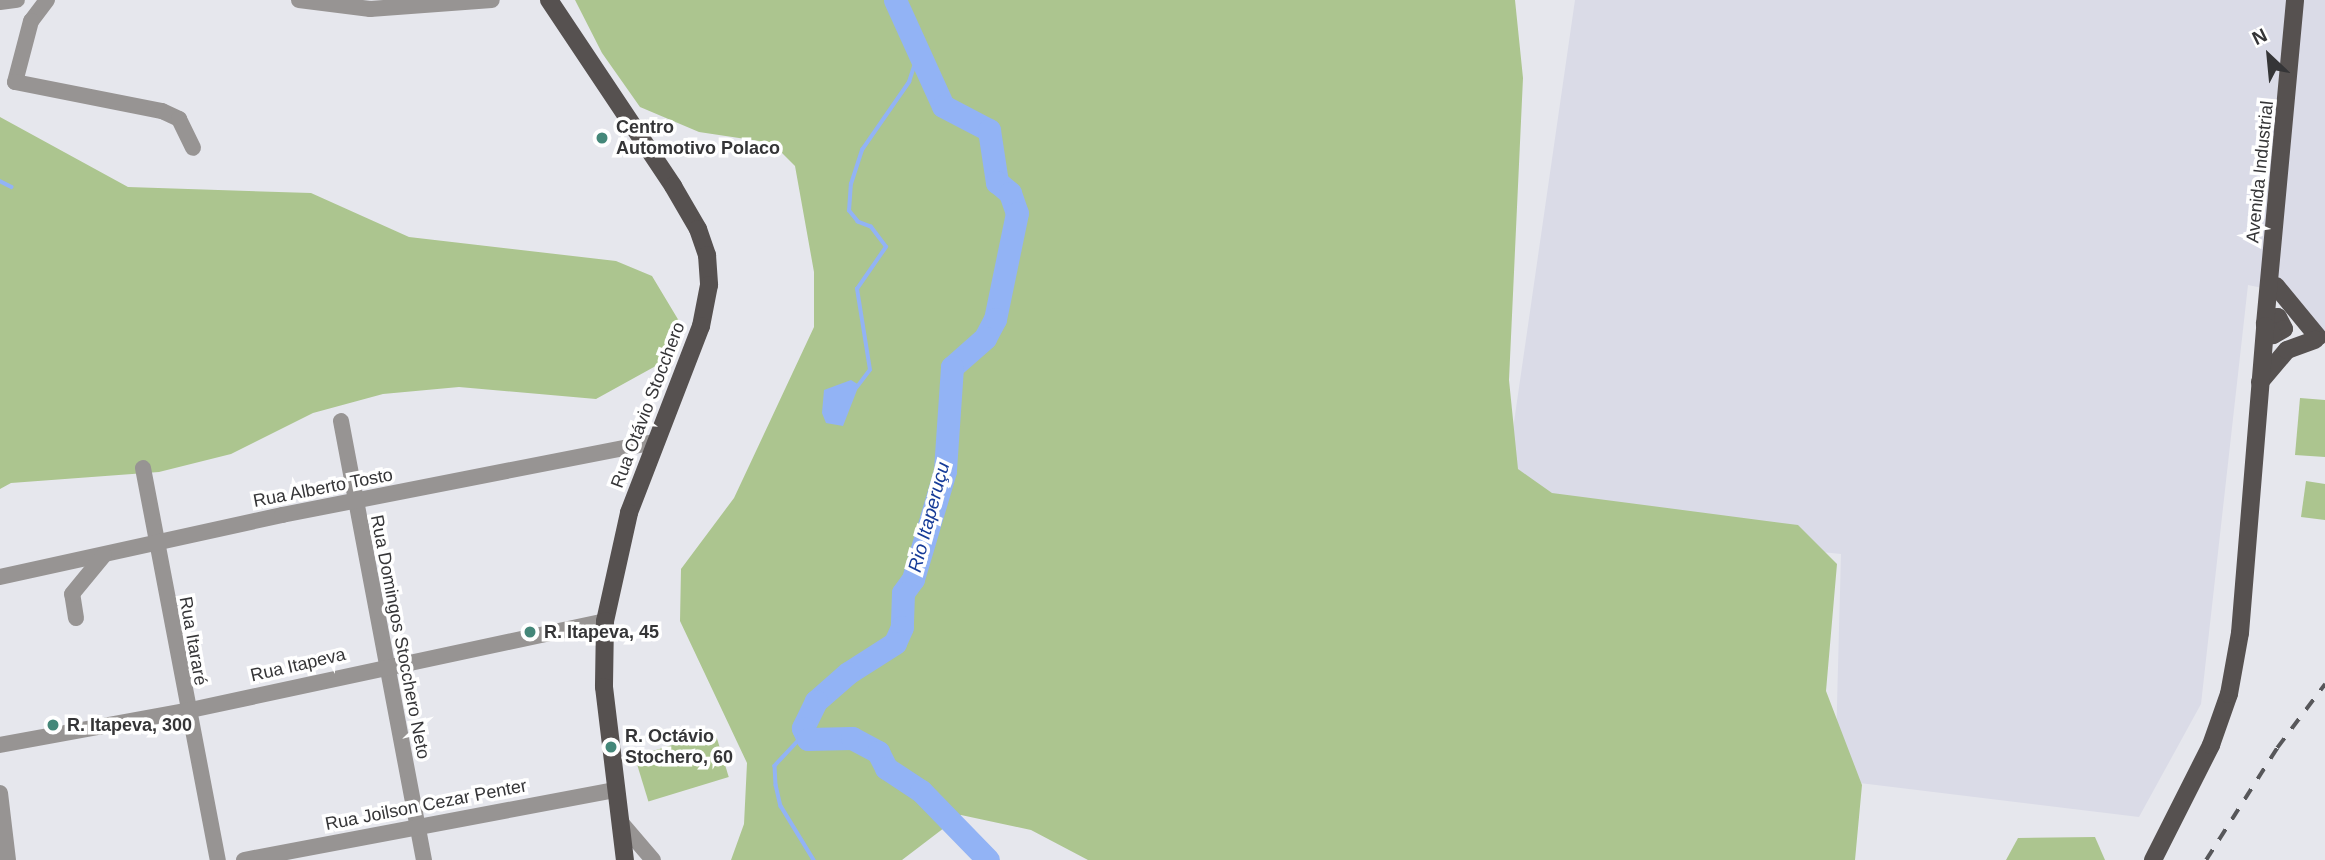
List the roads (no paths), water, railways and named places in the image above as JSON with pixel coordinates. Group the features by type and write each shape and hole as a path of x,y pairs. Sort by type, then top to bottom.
{"main road":[{"name":"Rua Otávio Stocchero","path":"549,0 673,186 698,229 707,255 709,285 701,326 654,442 618,547 605,621 604,687 615,790 623,825 625,860"},
{"name":"Avenida Industrial","path":"2275,327 2272,265 2295,0"},
{"name":"Avenida Industrial","path":"2272,265 2276,286 2275,327"},
{"path":"2276,286 2321,339"},
{"path":"2153,860 2211,745 2229,694 2240,633 2260,382 2275,327 2321,339"},
{"path":"2260,382 2287,350 2321,339"}],"street":[{"path":"0,2 17,0"},
{"path":"47,0 31,21 15,82 162,111 179,119 193,148"},
{"path":"309,1 370,9 492,0"},
{"name":"Rua Domingos Stocchero Neto","path":"341,421 424,860"},
{"name":"Rua Alberto Tosto","path":"0,577 354,501 654,442"},
{"name":"Rua Itararé","path":"143,468 186,711 218,860"},
{"path":"76,618 72,594 104,555"},
{"name":"Rua Itapeva","path":"0,745 186,711 386,665 605,621"},
{"name":"Rua Joilson Cezar Penter","path":"244,860 615,790"},
{"path":"0,793 8,860"},
{"path":"623,825 651,860"},
{"path":"637,860 651,860"}],"water":[{"path":"851,380 859,385 843,426 826,423 822,413 824,390"}],"waterway":[{"name":"Rio Itaperuçu","path":"895,0 943,106 989,130 997,182 1010,193 1017,213 995,319 985,338 952,367 945,471 913,579 903,593 902,627 895,643 848,673 816,701 803,728 808,739 852,738 878,752 886,768 921,791 988,860"},
{"path":"857,387 870,370 857,289 886,247 871,227 858,222 849,211 851,184 862,150 909,82 918,54"},
{"path":"0,181 12,187"},
{"path":"805,734 775,766 776,785 781,806 814,860"}],"railway":[{"path":"2206,860 2277,748 2325,684"}],"place":[{"name":"Centro Automotivo Polaco","path":"602,138"},
{"name":"R. Itapeva, 45","path":"530,632"},
{"name":"R. Itapeva, 300","path":"53,725"},
{"name":"R. Octávio Stochero, 60","path":"611,747"}]}
